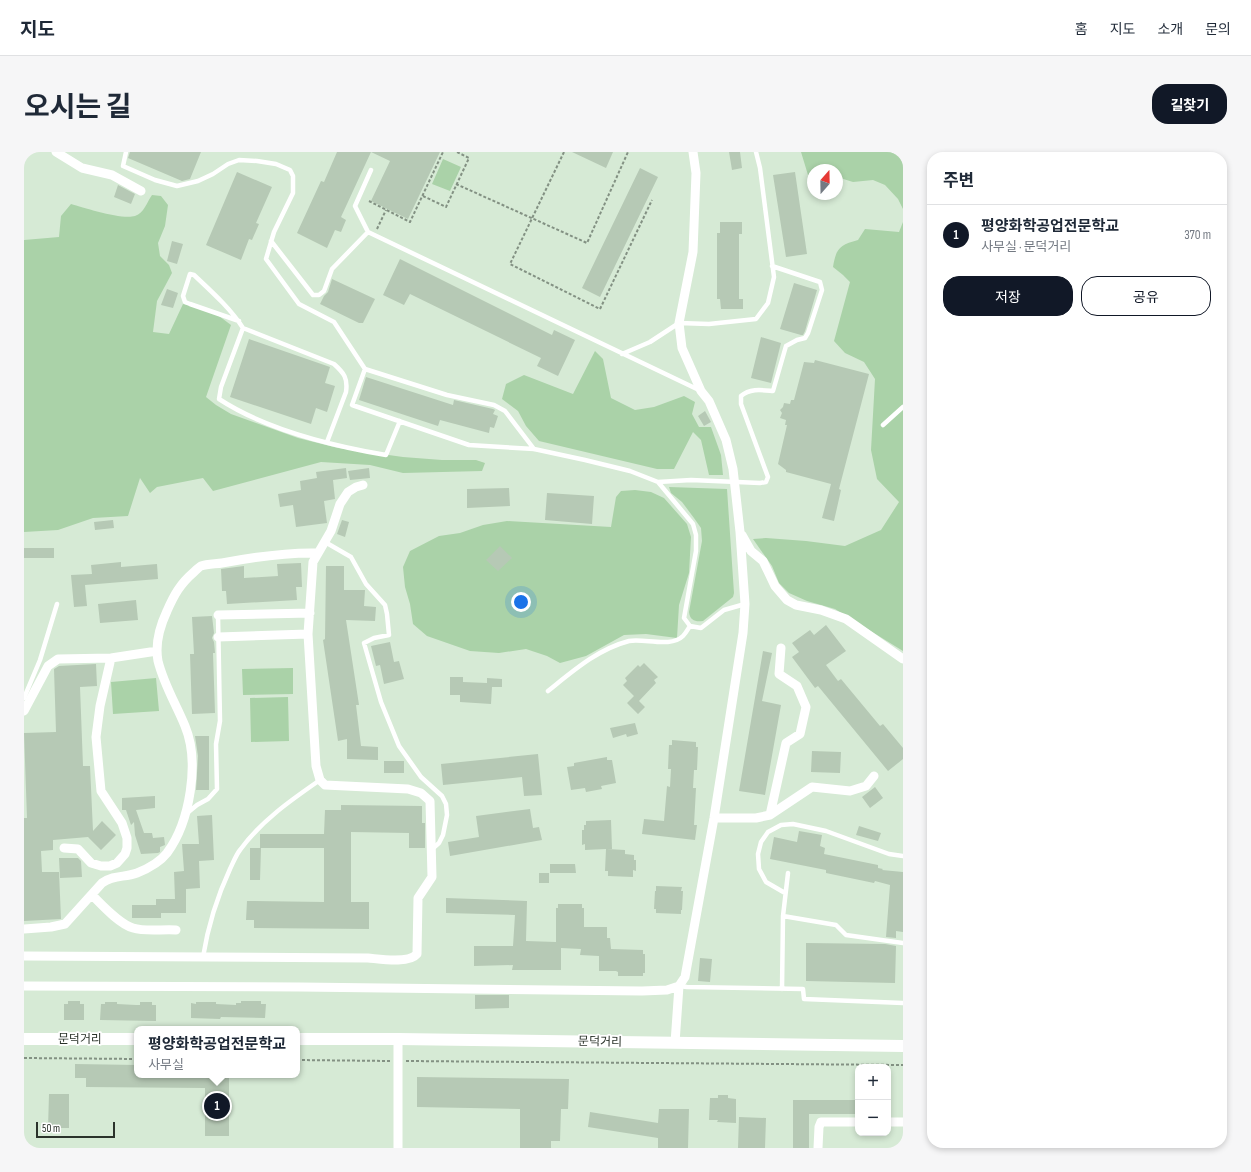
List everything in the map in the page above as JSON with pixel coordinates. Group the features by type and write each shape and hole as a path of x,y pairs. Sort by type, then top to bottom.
{"main road":[{"name":"문덕거리","path":"24,1039 134,1039"},
{"name":"문덕거리","path":"300,1039 903,1046"}],"street":[{"path":"56,152 82,168 112,175 141,191"},
{"path":"675,1043 679,986 685,977 714,818 728,718 743,633 745,604 740,532 732,469 726,440 709,401 700,391 682,348 679,323 693,252 696,174 692,152"},
{"path":"24,956 368,958 403,960 414,957 417,954 418,898 432,877 430,801 421,793 408,789 325,785 320,780 316,766 308,634 313,562 331,531 340,504 348,492 363,485"},
{"path":"740,532 751,551 762,561 775,586 787,600 796,605 821,610 846,619 903,659"},
{"path":"24,929 51,927 65,924 102,883 109,878 136,874 159,861 171,846 185,815 191,792 192,767 189,739 185,726 167,688 158,660 157,651 161,624 175,592 188,577 201,566 252,557 318,553"},
{"path":"218,615 310,613"},
{"path":"218,636 308,634"},
{"path":"770,815 786,743 800,734 806,707 797,686 779,674 781,648"},
{"path":"24,711 48,666 58,659 111,658 157,651"},
{"path":"64,848 78,849 91,863 101,866 110,866 118,863 125,854 127,848 127,838 122,823 101,791 96,737 100,706 111,658"},
{"path":"714,818 756,818 770,815 812,787 850,791 866,786 874,776"},
{"path":"92,895 120,920 131,927 140,929 176,930"},
{"path":"24,986 300,987 642,991 667,990 679,986"},
{"path":"398,1039 398,1148"},
{"path":"818,1148 819,1126 821,1122 855,1122"},
{"path":"891,1122 903,1122"}],"lane":[{"path":"126,152 123,166 156,180 177,186 198,181 213,174 228,164 239,160 276,164 290,170 293,176 293,193 274,232 266,260 299,304 334,322 365,369 447,395 494,405 505,411 534,449"},
{"path":"622,354 650,342 679,323 709,324 756,319 768,303 774,277 760,168 756,152"},
{"path":"371,170 354,206 368,232 700,391"},
{"path":"271,241 312,295 319,295 324,291 332,269 368,232"},
{"path":"365,369 352,405 469,445 534,449 622,470 658,482 691,480 766,482 768,477 740,404 741,396 745,392 760,389 773,391 786,346 797,340 805,338 822,290 820,282 772,266"},
{"path":"239,322 185,302 183,296 190,274 194,275 226,306 239,322 243,328 334,364 343,372 347,384 346,392 327,442"},
{"path":"243,328 221,387 219,400 233,408 276,426 348,448 386,455 400,422"},
{"path":"883,425 903,407"},
{"path":"658,482 693,524 696,534 696,551 684,618 690,626 701,628 724,610 745,604"},
{"path":"325,542 351,557 366,584 385,605 388,635 374,638 364,643 381,702 399,746 421,777 442,796 446,804 447,815 443,835 439,843 431,850"},
{"path":"24,698 40,660 57,604"},
{"path":"185,815 197,805 208,799 217,789 216,744 220,721 218,615"},
{"path":"548,690 588,660 609,648 631,641 675,641 683,636 690,626"},
{"path":"203,957 206,936 219,894 238,851 252,835 284,805 320,780"},
{"path":"786,893 766,882 759,869 758,854 760,842 768,832 781,825 793,824 826,831 889,854 903,856"},
{"path":"782,989 783,916 788,873"},
{"path":"783,916 836,926 846,935 903,943"},
{"path":"679,986 803,989 804,999 903,1003"}],"path":[{"path":"369,201 410,222 443,152"},
{"path":"422,196 446,207 469,158 457,152"},
{"path":"564,152 531,217 510,264 600,309 652,200"},
{"path":"456,184 588,243 628,152"},
{"path":"374,235 386,210"},
{"path":"24,1058 134,1059"},
{"path":"300,1060 903,1065"}],"green space":[{"path":"801,152 903,152 903,209 898,199 885,185 873,180 853,182 843,179 843,164 807,164 807,172"},
{"path":"443,159 461,167 450,191 432,184"},
{"path":"152,195 161,196 168,205 165,226 158,243 160,256 169,265 172,273 157,301 153,332 169,334 183,304 211,310 231,325 206,397 231,414 298,438 338,448 403,457 442,460 476,460 485,463 482,471 403,473 370,465 321,462 213,491 203,478 157,487 150,493 140,478 128,516 93,518 58,530 24,532 24,240 59,237 61,216 71,204 103,213 129,217 138,215"},
{"path":"903,222 903,651 835,609 807,601 789,593 779,583 772,566 753,539 766,538 806,541 845,546 881,530 899,502 877,479 871,450 875,379 864,362 845,353 834,341 850,282 833,267 837,252 846,244 858,240 865,229 899,232"},
{"path":"595,351 603,359 611,398 635,410 654,407 684,396 695,402 692,414 699,427 711,427 721,455 723,475 709,475 701,440 693,432 674,469 657,469 539,441 526,426 518,411 502,399 506,384 524,375 573,394"},
{"path":"669,487 727,489 734,593 733,597 703,621 692,619 689,612 702,541 701,528 682,502 671,493"},
{"path":"635,490 651,492 664,498 687,524 691,537 689,573 679,605 677,638 646,634 624,635 586,656 560,663 547,656 526,649 499,653 470,651 427,636 413,624 410,604 405,587 403,567 410,551 439,536 460,533 483,525 507,521 611,527 616,497 621,491"},
{"path":"293,668 293,694 243,695 242,669"},
{"path":"156,678 159,711 113,714 111,682"},
{"path":"288,697 289,741 251,742 250,698"}],"building":[{"path":"130,152 201,152 190,179 182,181 128,158"},
{"path":"337,152 371,152 341,217 346,220 341,232 335,230 327,248 297,233 321,181 324,182"},
{"path":"371,152 440,152 408,219 371,201 390,161"},
{"path":"572,152 613,152 606,168"},
{"path":"729,152 740,152 742,168 732,170"},
{"path":"640,168 658,177 600,297 582,288"},
{"path":"237,172 272,187 256,223 259,224 252,240 249,239 241,260 206,245"},
{"path":"795,172 807,254 786,257 773,175"},
{"path":"118,185 135,194 131,204 114,197"},
{"path":"720,222 742,222 742,234 739,234 739,299 743,299 743,309 721,309 720,299 717,299 717,233 720,233"},
{"path":"172,241 183,244 177,264 167,261"},
{"path":"400,259 552,335 554,330 575,340 558,376 537,366 541,358 410,294 404,305 383,295"},
{"path":"332,279 375,299 363,323 359,323 320,304 328,292"},
{"path":"794,283 817,290 803,335 780,329"},
{"path":"167,289 178,293 173,308 161,305"},
{"path":"761,337 781,343 771,383 751,378"},
{"path":"249,339 330,367 325,383 335,386 327,412 316,408 311,424 230,397"},
{"path":"815,360 869,374 839,489 841,490 834,521 822,518 831,484 786,472 786,470 778,464 787,425 785,425 786,420 780,418 782,413 780,410 784,403 790,404 791,400 794,400 804,362 814,363"},
{"path":"366,377 453,405 454,400 493,409 495,410 493,414 498,416 494,428 490,427 489,433 440,420 438,426 359,400"},
{"path":"705,411 711,422 704,426 698,416"},
{"path":"346,468 347,478 333,480 335,499 324,501 327,523 296,527 293,505 280,507 278,494 301,490 300,481 317,478 316,472"},
{"path":"369,468 370,478 350,480 348,471"},
{"path":"509,488 510,506 467,508 467,489"},
{"path":"547,493 594,496 592,524 545,520"},
{"path":"113,520 114,528 95,530 94,522"},
{"path":"342,520 349,522 345,537 337,534"},
{"path":"500,546 512,558 498,571 486,560"},
{"path":"24,548 54,548 54,558 24,558"},
{"path":"121,562 121,567 157,564 158,579 85,585 87,606 74,607 71,575 92,574 91,565"},
{"path":"301,563 302,587 296,587 297,600 227,604 226,591 222,591 221,569 244,566 244,578 278,576 277,564"},
{"path":"326,566 344,566 344,590 365,590 364,606 376,607 375,621 346,620 359,705 356,705 361,746 378,747 378,760 347,759 347,739 338,741 323,640 325,639"},
{"path":"136,600 138,620 100,623 98,604"},
{"path":"212,616 214,633 212,638 215,653 213,653 215,713 192,714 190,654 194,654 192,617"},
{"path":"826,625 846,651 826,665 838,681 841,679 880,726 883,724 903,748 903,759 888,771 818,686 815,688 792,657 799,652 792,643 810,630 814,635"},
{"path":"390,642 394,662 399,661 404,679 384,684 380,665 376,666 371,646"},
{"path":"763,651 772,653 762,701 781,705 765,795 739,791"},
{"path":"644,663 658,677 654,680 656,683 639,701 645,707 638,714 627,703 634,696 623,685 627,681 625,678 638,665 640,667"},
{"path":"96,664 97,686 80,687 83,766 90,766 93,831 102,821 116,835 101,850 88,837 53,840 53,850 41,851 42,872 59,872 61,919 24,921 24,818 27,818 24,733 56,732 54,669 59,666"},
{"path":"450,677 463,677 463,682 487,683 487,678 502,679 502,687 492,687 491,704 460,702 460,695 450,695"},
{"path":"635,723 638,734 627,737 626,734 613,738 610,728"},
{"path":"195,736 209,736 209,790 196,790 198,756"},
{"path":"672,740 696,742 696,747 698,747 697,770 694,770 693,788 696,788 694,825 697,825 695,840 642,834 644,819 664,821 667,786 670,787 671,769 668,769 669,745 672,745"},
{"path":"812,751 841,752 840,773 811,772"},
{"path":"538,754 542,795 524,796 522,777 443,785 441,764"},
{"path":"607,757 607,760 612,760 616,783 601,786 602,789 586,792 585,788 571,790 567,767 574,766 574,763"},
{"path":"384,761 404,761 404,773 384,773"},
{"path":"875,787 883,798 870,808 862,797"},
{"path":"155,796 155,808 136,810 144,833 152,833 153,838 164,837 165,845 160,847 160,852 158,853 141,854 135,835 134,822 131,825 126,810 122,810 122,798"},
{"path":"341,805 422,806 422,823 425,823 425,848 409,848 409,833 351,832 351,902 369,902 369,929 254,928 254,920 246,920 247,901 324,902 324,848 261,848 260,880 250,880 250,848 260,848 260,834 324,834 325,810 341,810"},
{"path":"530,809 533,828 539,827 542,840 450,856 448,842 479,837 476,816"},
{"path":"212,815 214,860 199,861 200,888 186,889 186,913 161,913 161,918 132,918 132,905 156,905 156,899 175,899 174,872 184,871 182,844 199,844 197,816"},
{"path":"611,820 612,849 607,849 625,850 625,854 634,855 634,860 636,860 636,871 633,870 633,877 608,876 608,871 605,871 606,849 585,850 585,844 582,845 582,830 584,830 586,821"},
{"path":"859,826 881,833 878,841 856,835"},
{"path":"799,831 822,835 820,846 825,848 824,854 878,865 878,868 883,869 882,870 903,872 903,932 896,931 896,938 886,937 890,885 826,873 826,870 770,859 774,837 797,842"},
{"path":"59,858 78,858 81,861 82,877 60,878"},
{"path":"550,864 575,864 576,873 550,873"},
{"path":"539,873 549,873 549,883 539,883"},
{"path":"656,886 682,887 681,914 656,913 656,909 654,909"},
{"path":"446,898 527,901 526,941 556,942 556,908 558,908 558,904 582,904 582,908 584,908 584,927 607,927 607,938 610,938 611,949 643,950 643,954 645,954 645,973 643,973 643,976 618,976 618,972 616,971 599,971 599,956 580,955 581,949 561,948 561,970 512,970 513,965 474,966 474,946 513,946 515,915 446,913"},
{"path":"806,943 885,944 896,946 895,983 806,981"},
{"path":"700,958 712,959 710,982 698,981"},
{"path":"475,995 509,995 509,1008 475,1009"},
{"path":"68,1001 80,1001 80,1004 84,1004 84,1020 64,1020 64,1004 68,1004"},
{"path":"241,1001 261,1001 261,1004 266,1004 265,1018 191,1018 191,1003 216,1002 216,1004 236,1005 236,1003 241,1003"},
{"path":"105,1002 140,1005 140,1002 152,1002 152,1005 156,1005 156,1021 100,1020 101,1004 105,1004"},
{"path":"75,1064 134,1065 134,1078 229,1078 229,1136 205,1136 205,1088 86,1087 86,1078 75,1078"},
{"path":"417,1077 569,1079 568,1109 561,1109 560,1141 551,1141 551,1148 520,1148 520,1109 417,1107"},
{"path":"49,1094 69,1094 69,1128 48,1128"},
{"path":"718,1095 728,1095 728,1098 736,1099 736,1123 709,1120 710,1098 718,1098"},
{"path":"793,1100 855,1100 855,1114 809,1114 809,1148 793,1148"},
{"path":"659,1109 689,1109 688,1148 658,1148 658,1138 588,1127 590,1112 658,1123"},
{"path":"739,1117 766,1118 765,1148 738,1148"}],"place":[{"name":"평양화학공업전문학교","path":"217,1106"}]}
